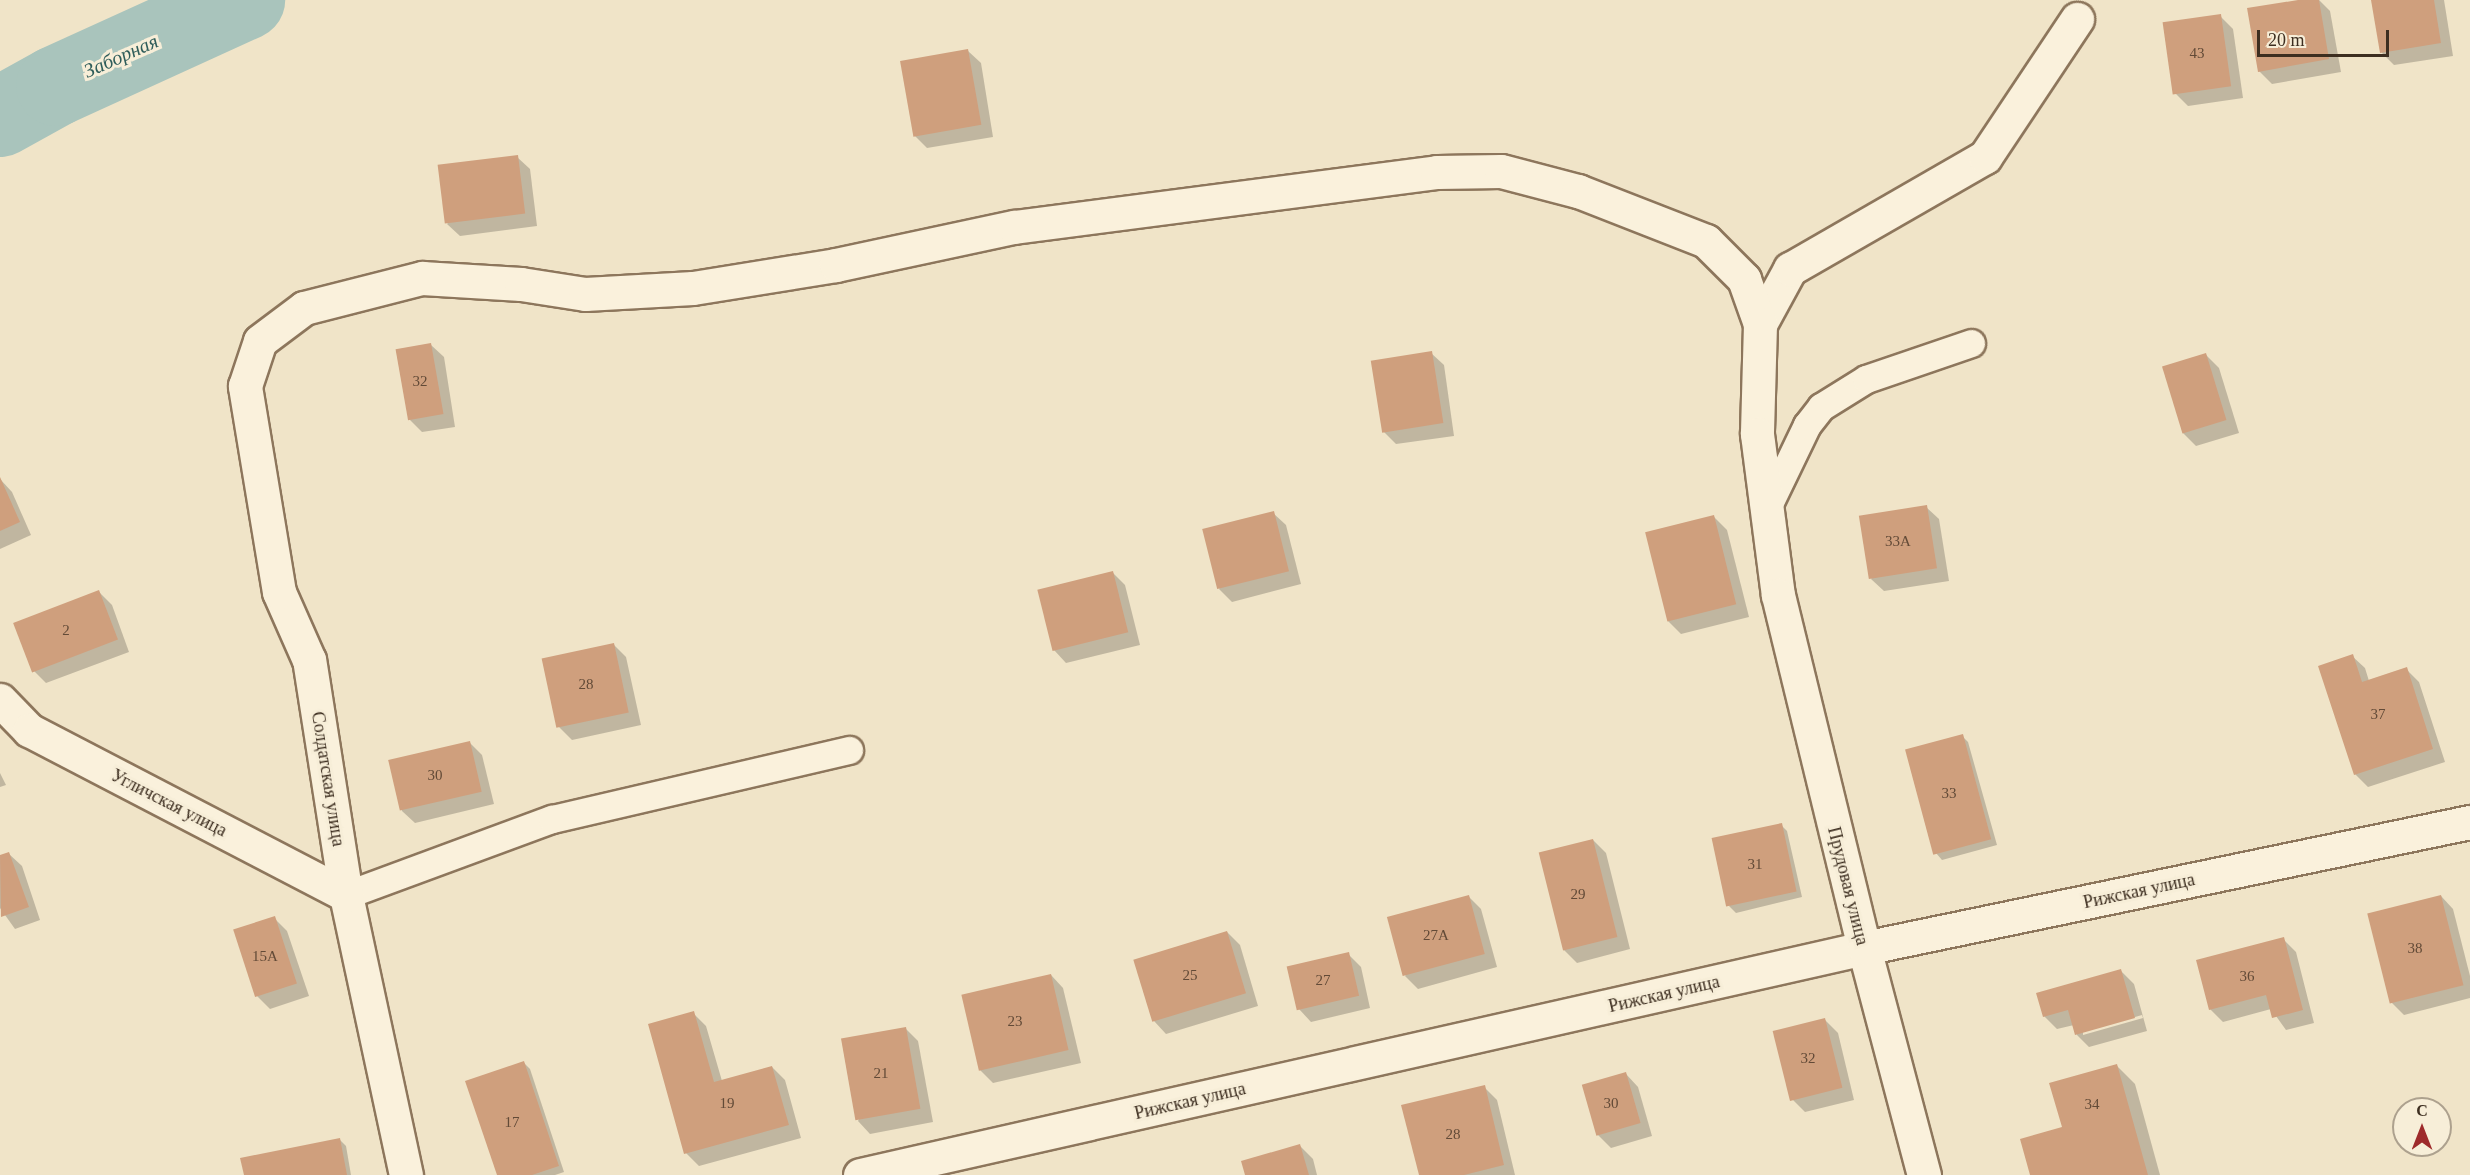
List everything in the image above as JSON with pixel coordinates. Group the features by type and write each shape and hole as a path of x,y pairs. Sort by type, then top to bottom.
{"street":[{"path":"1760,324 1790,269 1985,156 2077,19"},
{"name":"Солдатская улица","path":"406,1175 346,895 309,660 279,592 245,386 260,341 304,308 422,278 521,284 585,294 693,288 836,265 1014,227 1437,172 1502,171 1578,191 1706,241 1744,279 1760,324"},
{"name":"Прудовая улица","path":"1760,324 1757,434 1778,595 1863,948 1924,1175"},
{"name":"Угличская улица","path":"0,700 29,730 346,895"},
{"name":"Рижская улица","path":"860,1175 1863,948 2470,822"}],"lane":[{"path":"1767,508 1807,425 1821,407 1840,392 1866,379 1971,343"},
{"path":"346,895 552,819 849,750"}],"building":[{"path":"2298,0 2319,0 2329,59 2258,72 2247,8"},
{"path":"2371,0 2434,0 2441,43 2380,53"},
{"path":"2221,14 2231,86 2173,95 2163,22"},
{"path":"968,49 981,125 913,137 900,61"},
{"path":"518,155 525,214 445,223 438,165"},
{"path":"431,343 444,414 408,420 396,349"},
{"path":"1432,351 1443,423 1382,433 1371,361"},
{"path":"2206,353 2226,420 2182,433 2162,366"},
{"path":"0,477 20,522 0,531"},
{"path":"1927,505 1937,568 1869,579 1859,516"},
{"path":"1274,511 1289,571 1217,589 1202,529"},
{"path":"1714,515 1736,604 1667,621 1645,532"},
{"path":"1113,571 1128,632 1053,651 1037,590"},
{"path":"99,590 118,639 32,672 13,623"},
{"path":"614,643 629,712 556,728 542,658"},
{"path":"2353,654 2362,682 2407,667 2433,749 2354,775 2318,666"},
{"path":"1963,734 1991,839 1933,855 1905,750"},
{"path":"470,741 482,792 400,811 388,760"},
{"path":"1782,823 1797,891 1726,906 1712,838"},
{"path":"1593,839 1617,937 1563,951 1539,853"},
{"path":"9,852 29,907 1,917 0,855"},
{"path":"1469,895 1485,954 1403,976 1387,917"},
{"path":"2441,895 2463,985 2390,1004 2367,913"},
{"path":"275,916 297,984 255,997 233,930"},
{"path":"1227,931 1246,993 1152,1022 1133,960"},
{"path":"2284,937 2303,1010 2272,1018 2266,995 2209,1010 2196,960"},
{"path":"1349,952 1359,996 1297,1010 1287,966"},
{"path":"2121,969 2135,1018 2075,1035 2068,1010 2043,1017 2036,993"},
{"path":"1051,974 1069,1050 979,1071 961,995"},
{"path":"694,1011 714,1082 772,1066 789,1125 684,1154 648,1024"},
{"path":"1825,1018 1842,1088 1790,1101 1773,1031"},
{"path":"906,1027 920,1109 855,1120 841,1038"},
{"path":"524,1061 559,1166 532,1175 497,1175 465,1081"},
{"path":"2117,1064 2148,1175 2030,1175 2020,1139 2062,1127 2049,1083"},
{"path":"1626,1072 1641,1123 1596,1136 1582,1085"},
{"path":"1485,1085 1504,1165 1464,1175 1419,1175 1401,1105"},
{"path":"340,1138 347,1175 244,1175 240,1158"},
{"path":"1300,1144 1309,1175 1245,1175 1241,1161"}],"waterway":[{"name":"Заборная","path":"0,117 56,86 245,0"}]}
